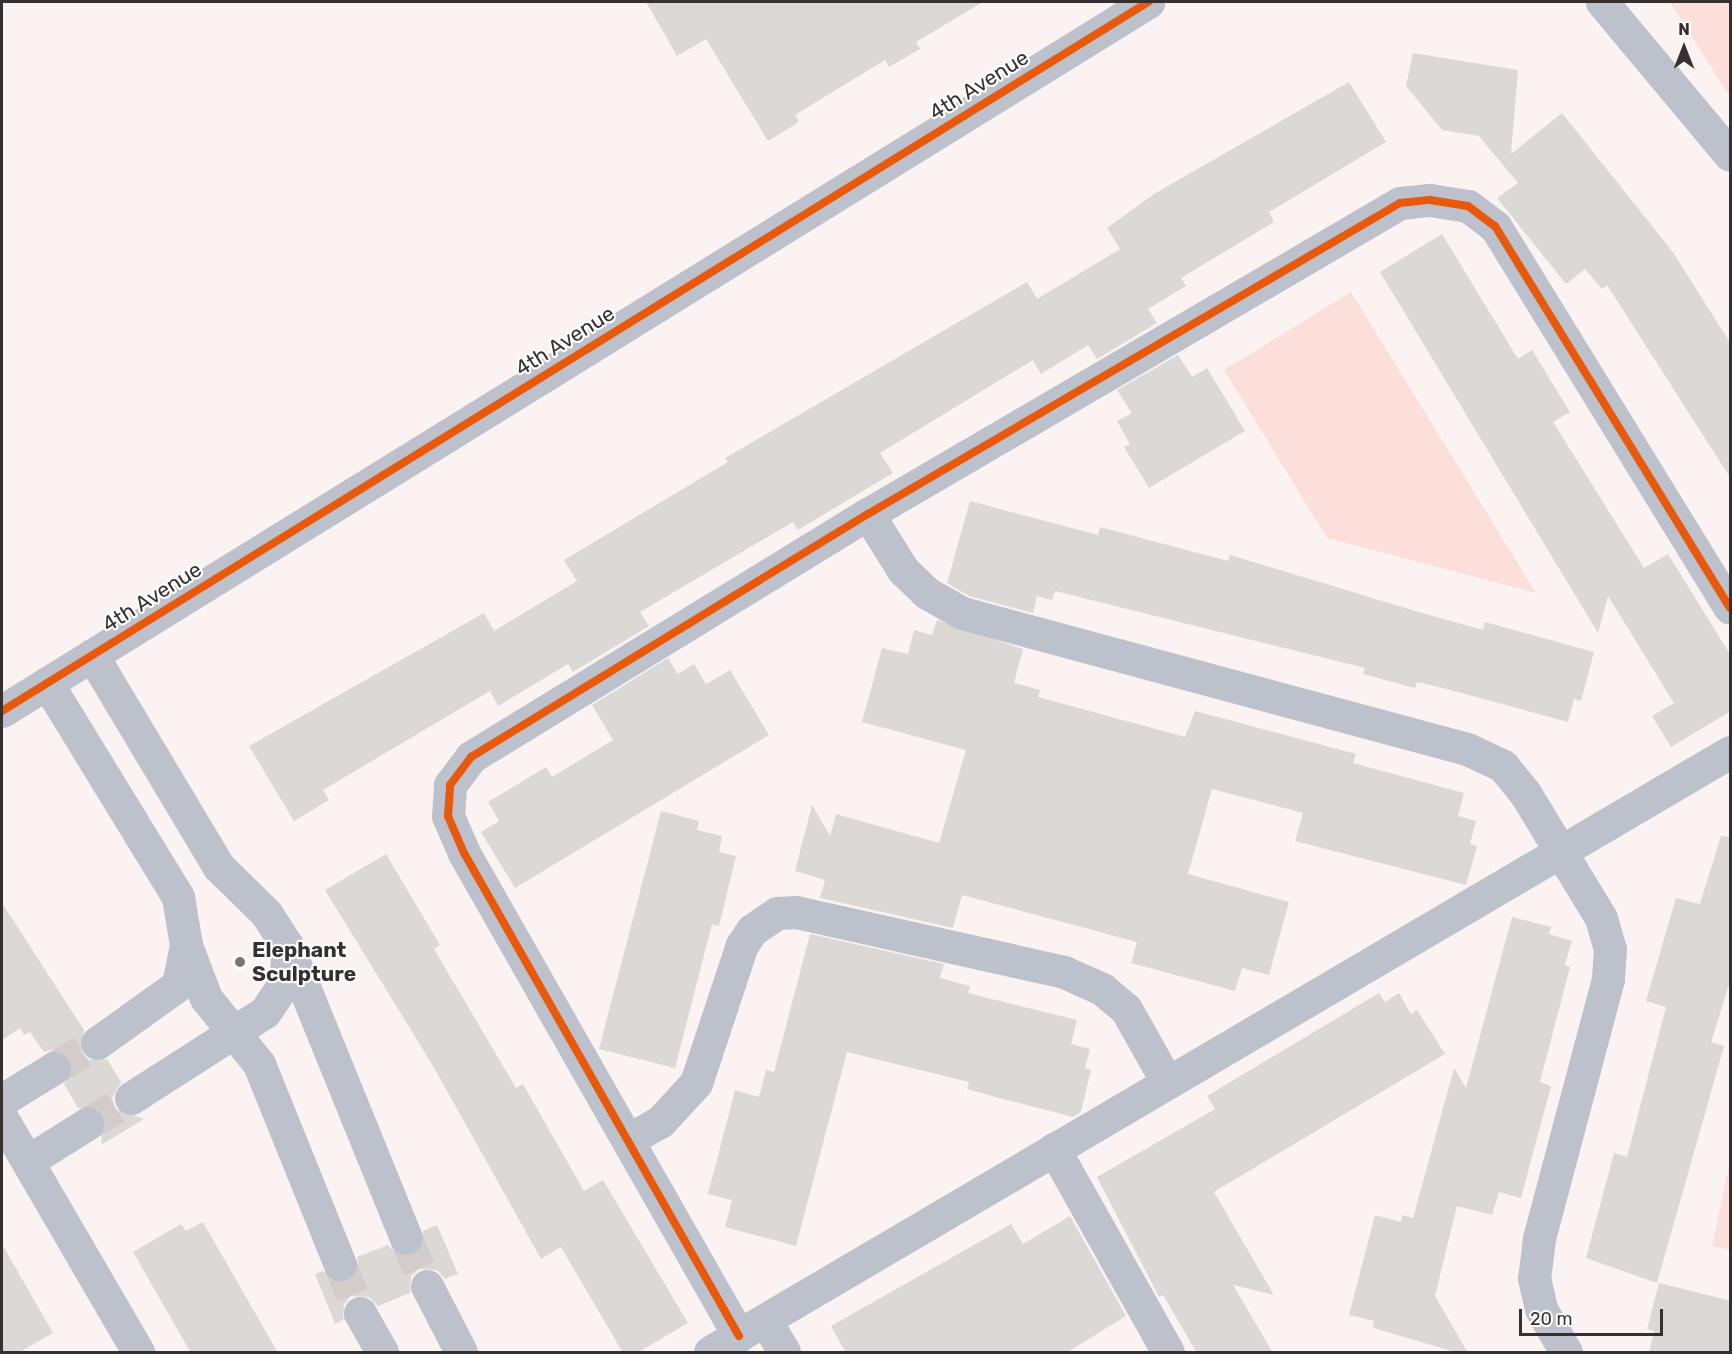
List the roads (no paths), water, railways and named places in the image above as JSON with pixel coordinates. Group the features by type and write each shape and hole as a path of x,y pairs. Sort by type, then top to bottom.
{"street":[{"name":"4th Avenue","path":"2,711 1148,2"},
{"path":"1602,2 1731,156"},
{"path":"784,1353 752,1328 630,1139 464,853 448,816 450,785 480,750 868,514 1400,203 1430,200 1468,206 1495,226 1731,608"},
{"path":"868,514 903,570 927,593 962,613 1467,749 1494,762 1526,793 1601,918 1610,949 1608,979 1539,1239 1534,1278 1541,1310 1566,1353"},
{"path":"92,655 219,867 266,913 287,945 406,1238"},
{"path":"47,683 178,897 186,945 206,998 259,1064 283,1114 340,1264"},
{"path":"710,1353 1054,1149 1562,855 1731,752"},
{"path":"630,1139 660,1122 696,1083 742,945 752,930 777,913 796,912 1074,976 1102,988 1126,1009 1167,1083"},
{"path":"97,1043 178,984 186,945"},
{"path":"131,1098 265,1012 286,981 287,945"},
{"path":"2,1100 54,1068"},
{"path":"2,1118 138,1353"},
{"path":"28,1161 87,1124"},
{"path":"1054,1149 1168,1353"},
{"path":"427,1286 461,1353"},
{"path":"360,1313 382,1353"}],"tunnel":[{"path":"54,1068 97,1043"},
{"path":"87,1124 131,1098"},
{"path":"406,1238 427,1286"},
{"path":"340,1264 360,1313"}],"place":[{"name":"Elephant Sculpture","path":"240,962"}]}
